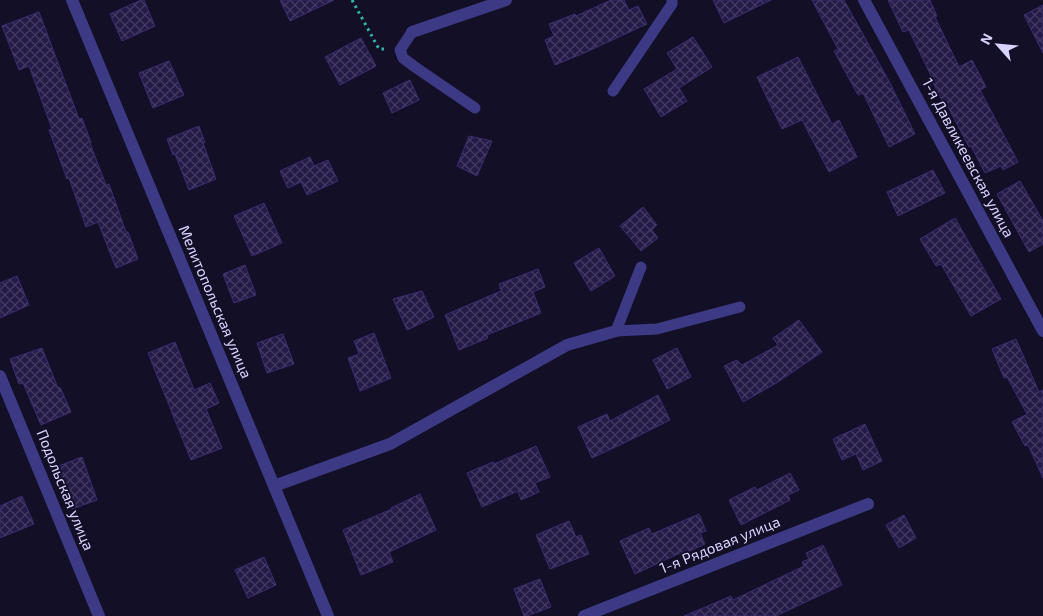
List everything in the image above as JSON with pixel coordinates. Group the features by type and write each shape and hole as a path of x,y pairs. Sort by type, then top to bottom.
{"street":[{"name":"Мелитопольская улица","path":"72,0 328,616"},
{"path":"412,32 506,0"},
{"name":"1-я Давликеевская улица","path":"864,0 1043,331"},
{"path":"274,486 390,444 567,346 616,331"},
{"name":"Подольская улица","path":"0,376 99,616"},
{"name":"1-я Рядовая улица","path":"584,616 868,504"}],"lane":[{"path":"613,91 672,4 672,0"},
{"path":"412,32 400,50 403,58 475,108"},
{"path":"641,267 616,331 658,329 740,306"}],"path":[{"path":"352,0 379,49 400,50"}],"building":[{"path":"144,0 155,26 122,41 110,14"},
{"path":"280,0 334,0 290,21"},
{"path":"611,0 624,0 629,10 638,6 647,24 555,65 545,40 554,36 549,24 575,14 576,16"},
{"path":"713,0 771,0 724,23"},
{"path":"812,0 844,0 890,83 915,134 889,147 863,93 858,95 834,51 838,49"},
{"path":"888,0 930,0 937,16 935,17 959,67 972,60 986,87 980,90 1018,162 1003,170 1001,166 985,173 948,107 946,108 909,30 903,32"},
{"path":"1043,5 1043,53 1024,15"},
{"path":"39,12 79,119 82,118 106,185 109,184 138,259 116,268 98,222 86,227 69,178 67,179 49,130 52,129 29,66 19,70 2,26"},
{"path":"693,37 712,67 679,88 687,101 661,117 644,89 677,69 667,53"},
{"path":"361,38 376,66 340,85 325,57"},
{"path":"798,57 832,124 839,120 857,157 829,172 802,120 782,129 757,77"},
{"path":"169,61 184,95 153,108 139,73"},
{"path":"410,80 419,100 392,113 383,93"},
{"path":"199,126 216,179 189,190 167,139"},
{"path":"469,136 492,141 477,176 457,166"},
{"path":"310,157 314,166 328,160 338,181 307,195 301,182 288,188 280,171"},
{"path":"933,170 945,193 898,216 887,192"},
{"path":"1020,181 1043,221 1043,244 1029,252 997,194"},
{"path":"264,203 282,243 252,256 234,216"},
{"path":"643,207 657,225 652,230 658,238 641,251 620,226"},
{"path":"955,218 1001,299 971,316 941,264 936,266 920,239"},
{"path":"599,248 615,276 591,291 574,263"},
{"path":"245,265 256,295 234,303 223,274"},
{"path":"538,269 545,287 533,292 541,313 487,335 488,338 459,350 445,315 501,291 499,284"},
{"path":"17,276 29,305 0,318 0,283"},
{"path":"422,291 434,317 407,330 393,299"},
{"path":"799,320 822,352 778,382 743,402 724,366 737,360 742,365 778,345 773,338"},
{"path":"374,333 391,378 360,391 348,358 359,354 354,341"},
{"path":"283,334 294,364 267,373 257,343"},
{"path":"1016,339 1039,392 1043,390 1043,478 1028,445 1025,446 1012,422 1027,414 1007,377 1004,378 992,349"},
{"path":"175,342 194,390 210,383 219,403 206,409 222,448 191,460 148,353"},
{"path":"42,348 58,388 60,387 71,412 41,425 23,383 19,384 10,359"},
{"path":"677,348 691,377 667,389 653,360"},
{"path":"658,395 670,420 592,458 578,427 607,414 610,421"},
{"path":"865,424 882,461 863,470 856,454 842,460 833,439"},
{"path":"536,446 550,477 535,483 539,492 521,500 518,491 482,507 467,473"},
{"path":"82,457 97,500 72,509 56,467"},
{"path":"790,473 799,490 788,495 790,500 741,525 729,500 755,487 757,490"},
{"path":"420,494 436,530 389,552 393,562 361,575 343,530 392,509"},
{"path":"22,496 34,524 0,538 0,506"},
{"path":"699,514 706,531 700,533 705,544 681,555 680,553 635,574 620,541 649,528 652,534"},
{"path":"904,515 916,538 899,548 886,525"},
{"path":"569,521 576,537 581,535 589,554 550,569 536,535"},
{"path":"823,545 842,585 776,616 684,616 731,596 733,600 804,566 802,562 809,559 806,553"},
{"path":"264,557 276,585 248,598 235,570"},
{"path":"540,579 551,607 524,616 514,589"}]}
